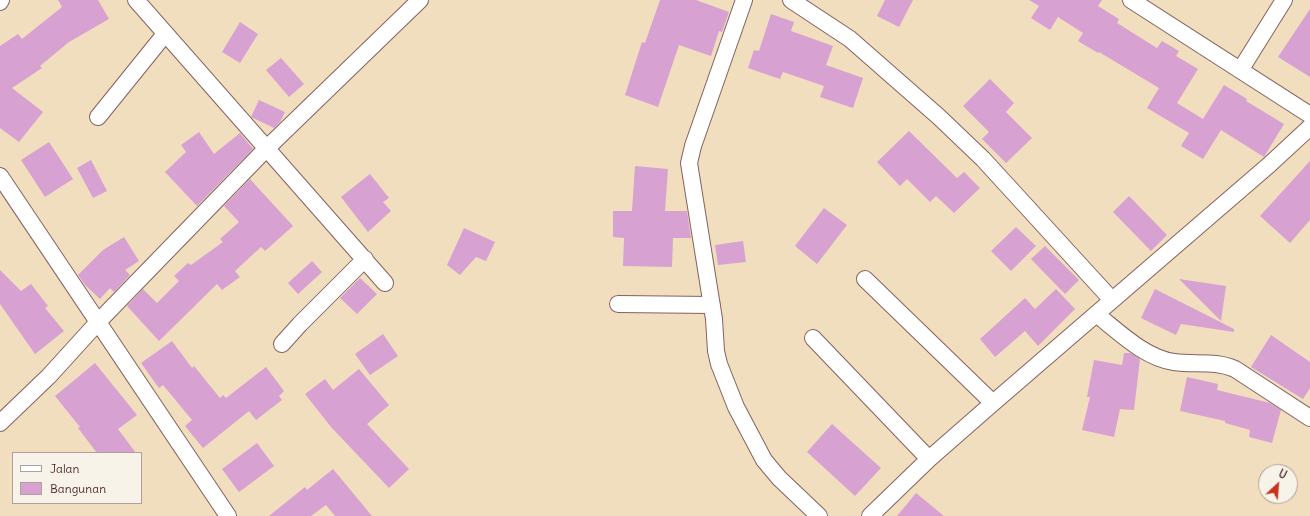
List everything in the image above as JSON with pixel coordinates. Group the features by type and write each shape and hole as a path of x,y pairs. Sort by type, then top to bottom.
{"street":[{"path":"136,0 385,283"},
{"path":"0,423 49,376 99,321 266,149 420,0"},
{"path":"744,0 693,146 689,163 712,305 716,351 736,408 764,460 779,478 819,516"},
{"path":"791,0 850,39 939,117 983,159 1112,300"},
{"path":"1131,0 1241,69 1310,115"},
{"path":"1241,69 1284,0"},
{"path":"98,117 165,34"},
{"path":"870,516 929,459 1269,165 1310,127"},
{"path":"0,176 99,321 228,516"},
{"path":"282,344 300,324 365,260"},
{"path":"865,279 993,403"},
{"path":"618,304 712,305"},
{"path":"1096,314 1137,346 1155,355 1173,362 1225,365 1235,369 1310,418"},
{"path":"813,338 929,459"}],"building":[{"path":"58,0 98,0 109,19 69,42 40,66 42,68 12,88 43,112 19,142 0,128 0,46 18,34 22,39 62,7"},
{"path":"660,0 696,0 729,12 722,32 719,31 711,56 679,45 658,107 625,95 642,42 645,43"},
{"path":"885,0 913,0 899,27 877,16"},
{"path":"1029,0 1102,0 1098,6 1119,19 1117,23 1157,48 1162,41 1179,51 1176,56 1198,69 1177,103 1203,119 1224,85 1247,99 1246,101 1284,124 1264,157 1221,130 1203,159 1181,146 1189,133 1147,108 1159,88 1078,41 1083,33 1058,17 1050,30 1031,18 1039,6"},
{"path":"1310,9 1310,77 1278,57"},
{"path":"771,14 794,22 791,31 833,46 826,65 863,78 853,108 820,97 824,86 783,72 780,79 748,68 754,50 759,51"},
{"path":"240,22 258,34 240,63 222,52"},
{"path":"281,58 304,84 289,97 266,70"},
{"path":"990,79 1014,103 1006,112 1032,138 1006,163 982,139 989,132 963,106"},
{"path":"259,100 285,112 280,122 274,128 251,117"},
{"path":"909,131 957,178 964,172 980,188 954,213 936,196 930,202 907,179 900,186 877,162"},
{"path":"199,132 214,154 240,133 253,149 197,206 165,172 186,152 181,145"},
{"path":"49,142 73,179 45,197 21,160"},
{"path":"91,160 107,191 93,198 77,168"},
{"path":"1310,161 1310,220 1290,243 1260,216"},
{"path":"635,166 668,169 665,211 687,211 691,238 673,238 672,267 623,266 624,238 613,237 613,211 632,211"},
{"path":"370,174 389,198 383,202 391,211 368,232 341,197"},
{"path":"250,179 293,226 265,251 261,247 235,271 240,277 222,290 217,284 159,341 127,306 143,289 157,303 179,281 174,276 188,263 191,265 223,242 220,239 239,222 224,206"},
{"path":"1129,196 1167,235 1151,251 1113,212"},
{"path":"824,208 847,225 817,264 795,246"},
{"path":"1016,227 1036,246 1011,271 991,251"},
{"path":"464,228 495,242 486,261 476,257 460,275 447,265"},
{"path":"124,237 139,261 125,270 130,275 114,292 110,288 100,299 85,285 78,275 103,250"},
{"path":"743,241 746,262 718,265 715,245"},
{"path":"1045,246 1079,280 1065,294 1031,259"},
{"path":"312,261 322,272 298,294 288,283"},
{"path":"0,270 21,291 31,284 48,306 45,308 64,331 35,354 0,304"},
{"path":"360,278 377,294 357,314 340,298"},
{"path":"1179,279 1226,286 1221,321"},
{"path":"1056,289 1075,309 1038,346 1025,331 995,357 980,339 1025,298 1035,309"},
{"path":"1155,289 1234,329 1234,332 1181,324 1176,335 1141,318"},
{"path":"383,334 398,356 370,375 355,354"},
{"path":"1271,335 1310,362 1310,388 1303,399 1251,367"},
{"path":"172,341 192,368 194,366 220,398 223,395 226,398 266,367 284,391 279,396 282,400 256,420 249,411 203,448 185,426 192,420 163,385 159,388 141,363"},
{"path":"1124,353 1131,353 1140,359 1134,410 1120,409 1114,437 1082,430 1090,397 1087,397 1094,360 1122,365"},
{"path":"95,363 137,415 118,429 135,452 96,452 78,428 80,427 55,396"},
{"path":"359,369 389,405 367,424 409,469 389,488 331,427 305,394 325,379 333,390"},
{"path":"1187,377 1218,384 1217,390 1270,403 1281,410 1272,443 1249,437 1250,430 1225,423 1225,421 1180,411"},
{"path":"832,424 881,468 855,496 807,452"},
{"path":"257,443 274,466 239,492 222,469"},
{"path":"333,469 372,516 335,516 326,505 311,516 269,516 305,487 307,490"},
{"path":"916,493 944,516 897,516"}]}
